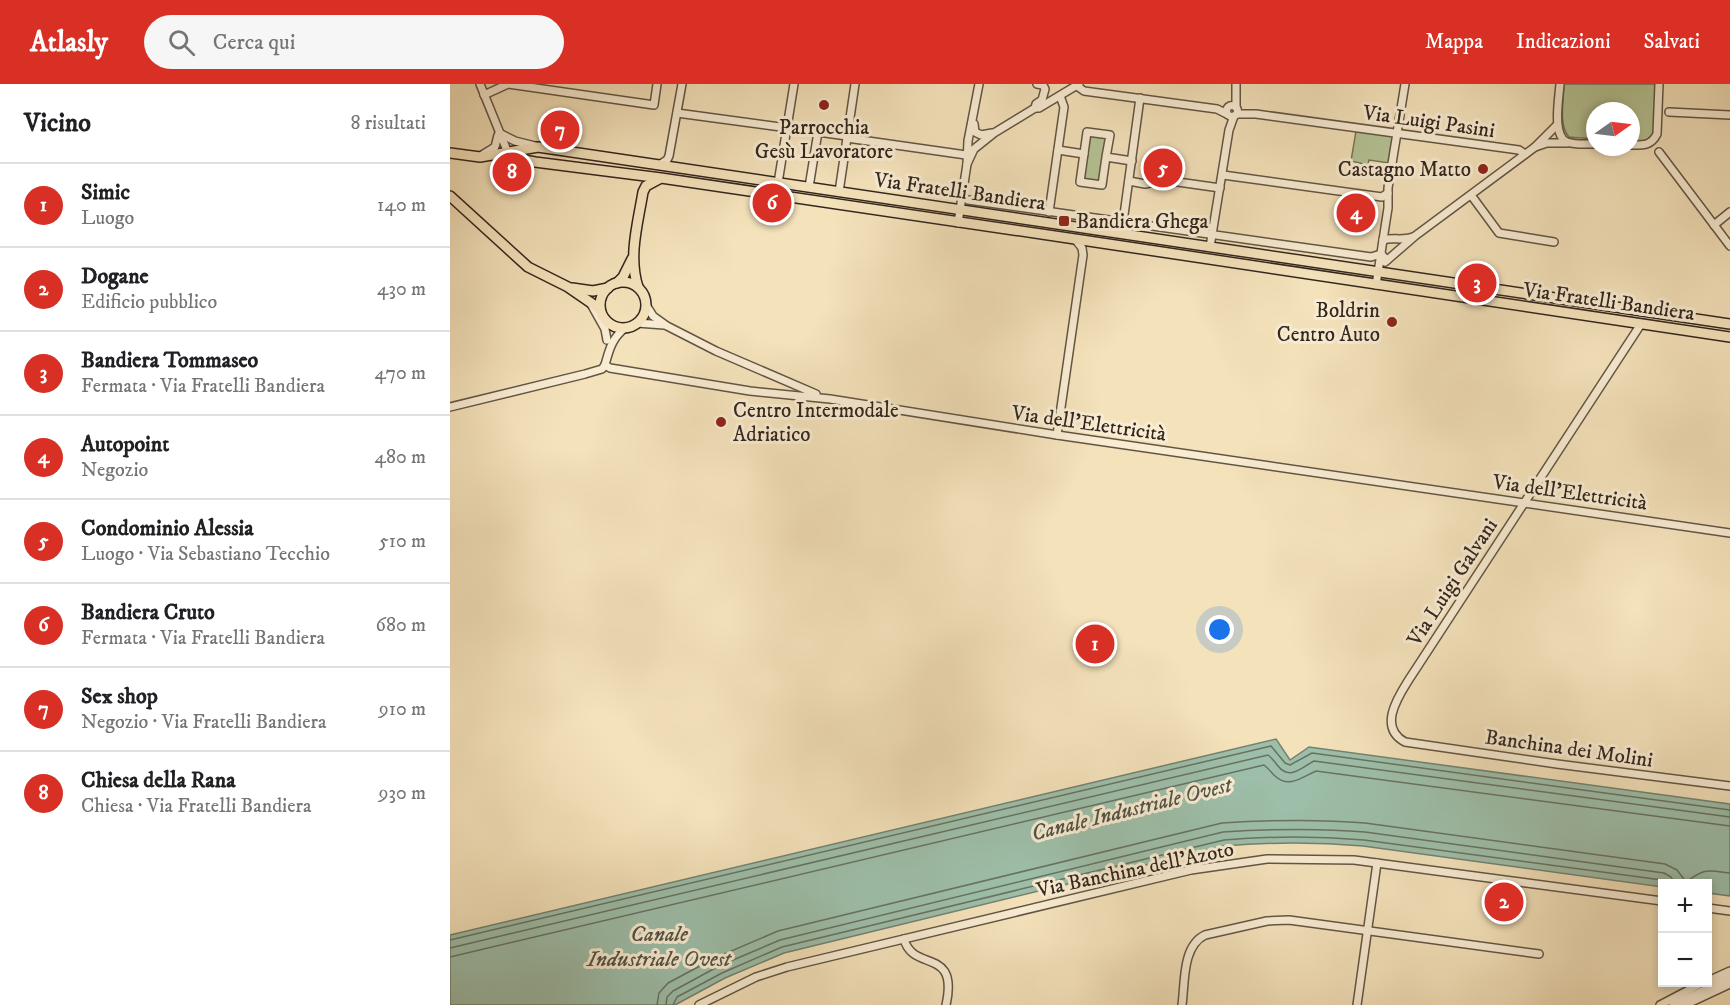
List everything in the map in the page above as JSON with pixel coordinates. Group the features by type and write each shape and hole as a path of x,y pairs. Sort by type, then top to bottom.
{"main road":[{"name":"Via Fratelli Bandiera","path":"508,153 538,147 1730,324"},
{"path":"535,162 532,154 538,147"},
{"path":"450,153 480,157 508,153"},
{"name":"Via Fratelli Bandiera","path":"508,153 513,158 535,162 661,178 1730,337"},
{"path":"450,196 528,267 568,287 600,309 607,321 625,328 637,323 645,312 646,305 634,274 633,256 643,192 642,180 639,176"},
{"path":"643,192 650,183 661,178"},
{"path":"568,287 592,291 608,288 623,277 633,256"},
{"path":"617,283 632,284 638,287"},
{"path":"600,309 600,301 608,288"}],"street":[{"path":"480,84 508,153"},
{"path":"484,95 507,84 654,105 657,84"},
{"path":"659,165 668,160 682,84"},
{"path":"778,183 794,84"},
{"path":"839,192 855,84"},
{"path":"967,164 966,155 979,84"},
{"path":"1035,108 1036,104 1042,100 1045,90 1042,85 1037,84"},
{"path":"1210,247 1236,84"},
{"path":"1376,285 1388,205 1385,195 1405,84"},
{"path":"1560,84 1557,125 1564,141 1570,143"},
{"path":"1659,84 1657,134 1659,152"},
{"path":"958,223 967,164 974,148 1035,108 1039,108 1078,85"},
{"name":"Via Luigi Pasini","path":"1078,85 1084,91 1519,150 1525,154"},
{"path":"1049,212 1064,107 1060,96"},
{"path":"1123,222 1140,98"},
{"path":"1658,104 1669,112"},
{"path":"1658,122 1663,115 1669,112 1730,115"},
{"path":"677,113 787,127 966,155"},
{"path":"973,119 975,132 981,135 994,133"},
{"path":"1378,270 1403,243 1535,147 1557,125"},
{"path":"480,157 495,147 499,132"},
{"name":"Via Fratelli Bandiera","path":"499,132 515,141 538,147"},
{"path":"809,188 818,132"},
{"path":"1087,132 1110,135 1106,158 1102,185 1080,182 1087,132"},
{"path":"1646,146 1654,141 1657,134"},
{"path":"1535,147 1547,143 1586,144"},
{"path":"1640,146 1659,152 1730,246"},
{"path":"1058,150 1084,154"},
{"path":"1106,158 1132,161"},
{"path":"1223,175 1385,195"},
{"path":"1129,181 1145,184 1164,180 1220,188"},
{"path":"1471,195 1498,233 1554,242"},
{"name":"Via Fratelli Bandiera","path":"968,200 1371,257 1381,254"},
{"path":"1714,225 1730,212"},
{"path":"1383,240 1389,238 1403,243"},
{"path":"1057,435 1083,255 1082,248 1075,239"},
{"path":"1381,254 1387,261"},
{"path":"587,300 605,330 609,349"},
{"path":"646,305 653,316 667,326 769,375 830,399"},
{"path":"607,321 607,340"},
{"path":"637,323 667,326"},
{"name":"Via Luigi Galvani","path":"1403,741 1395,734 1392,723 1392,709 1396,700 1641,324"},
{"path":"450,407 600,370 605,365 609,349 617,335 625,328"},
{"name":"Via dell'Elettricità","path":"605,365 610,368 750,391 830,399 1057,435 1730,532"},
{"name":"Banchina dei Molini","path":"1403,741 1730,786"},
{"name":"Via Banchina dell'Azoto","path":"699,1005 756,977 807,962 1154,878 1212,866 1267,859 1303,858 1377,863 1658,900"},
{"path":"1357,1005 1377,863"},
{"path":"1712,909 1730,911"},
{"path":"1182,1005 1189,951 1194,943 1205,935 1282,920 1539,954"},
{"path":"904,939 912,952 940,967 946,973 950,987 946,1005"},
{"path":"1712,979 1730,971"},
{"path":"1673,1005 1730,978"},
{"path":"1685,1005 1730,984"},
{"path":"1660,1005 1696,987"}],"shaded area":[{"path":"1564,84 1656,84 1656,121 1653,135 1649,140 1640,141 1640,102 1586,102 1586,138 1569,137 1564,126 1562,112"},
{"path":"1356,131 1394,136 1389,163 1369,160 1368,165 1351,161"},
{"path":"1090,135 1106,137 1100,183 1084,180"}],"water":[{"name":"Canale Industriale Ovest","path":"1276,739 1290,760 1309,747 1730,804 1730,896 1712,894 1712,879 1658,879 1658,886 1363,846 1293,843 1224,846 784,953 725,978 675,1005 450,1005 450,935"}],"place":[{"name":"Parrocchia Gesù Lavoratore","path":"824,105"},
{"name":"Sex shop","path":"560,130"},
{"name":"Condominio Alessia","path":"1163,168"},
{"name":"Castagno Matto","path":"1483,169"},
{"name":"Chiesa della Rana","path":"512,172"},
{"name":"Bandiera Cruto","path":"772,203"},
{"name":"Autopoint","path":"1356,213"},
{"name":"Bandiera Ghega","path":"1064,221"},
{"name":"Bandiera Tommaseo","path":"1477,283"},
{"name":"Boldrin Centro Auto","path":"1392,322"},
{"name":"Centro Intermodale Adriatico","path":"721,422"},
{"name":"Simic","path":"1095,644"},
{"name":"Dogane","path":"1504,902"}]}
